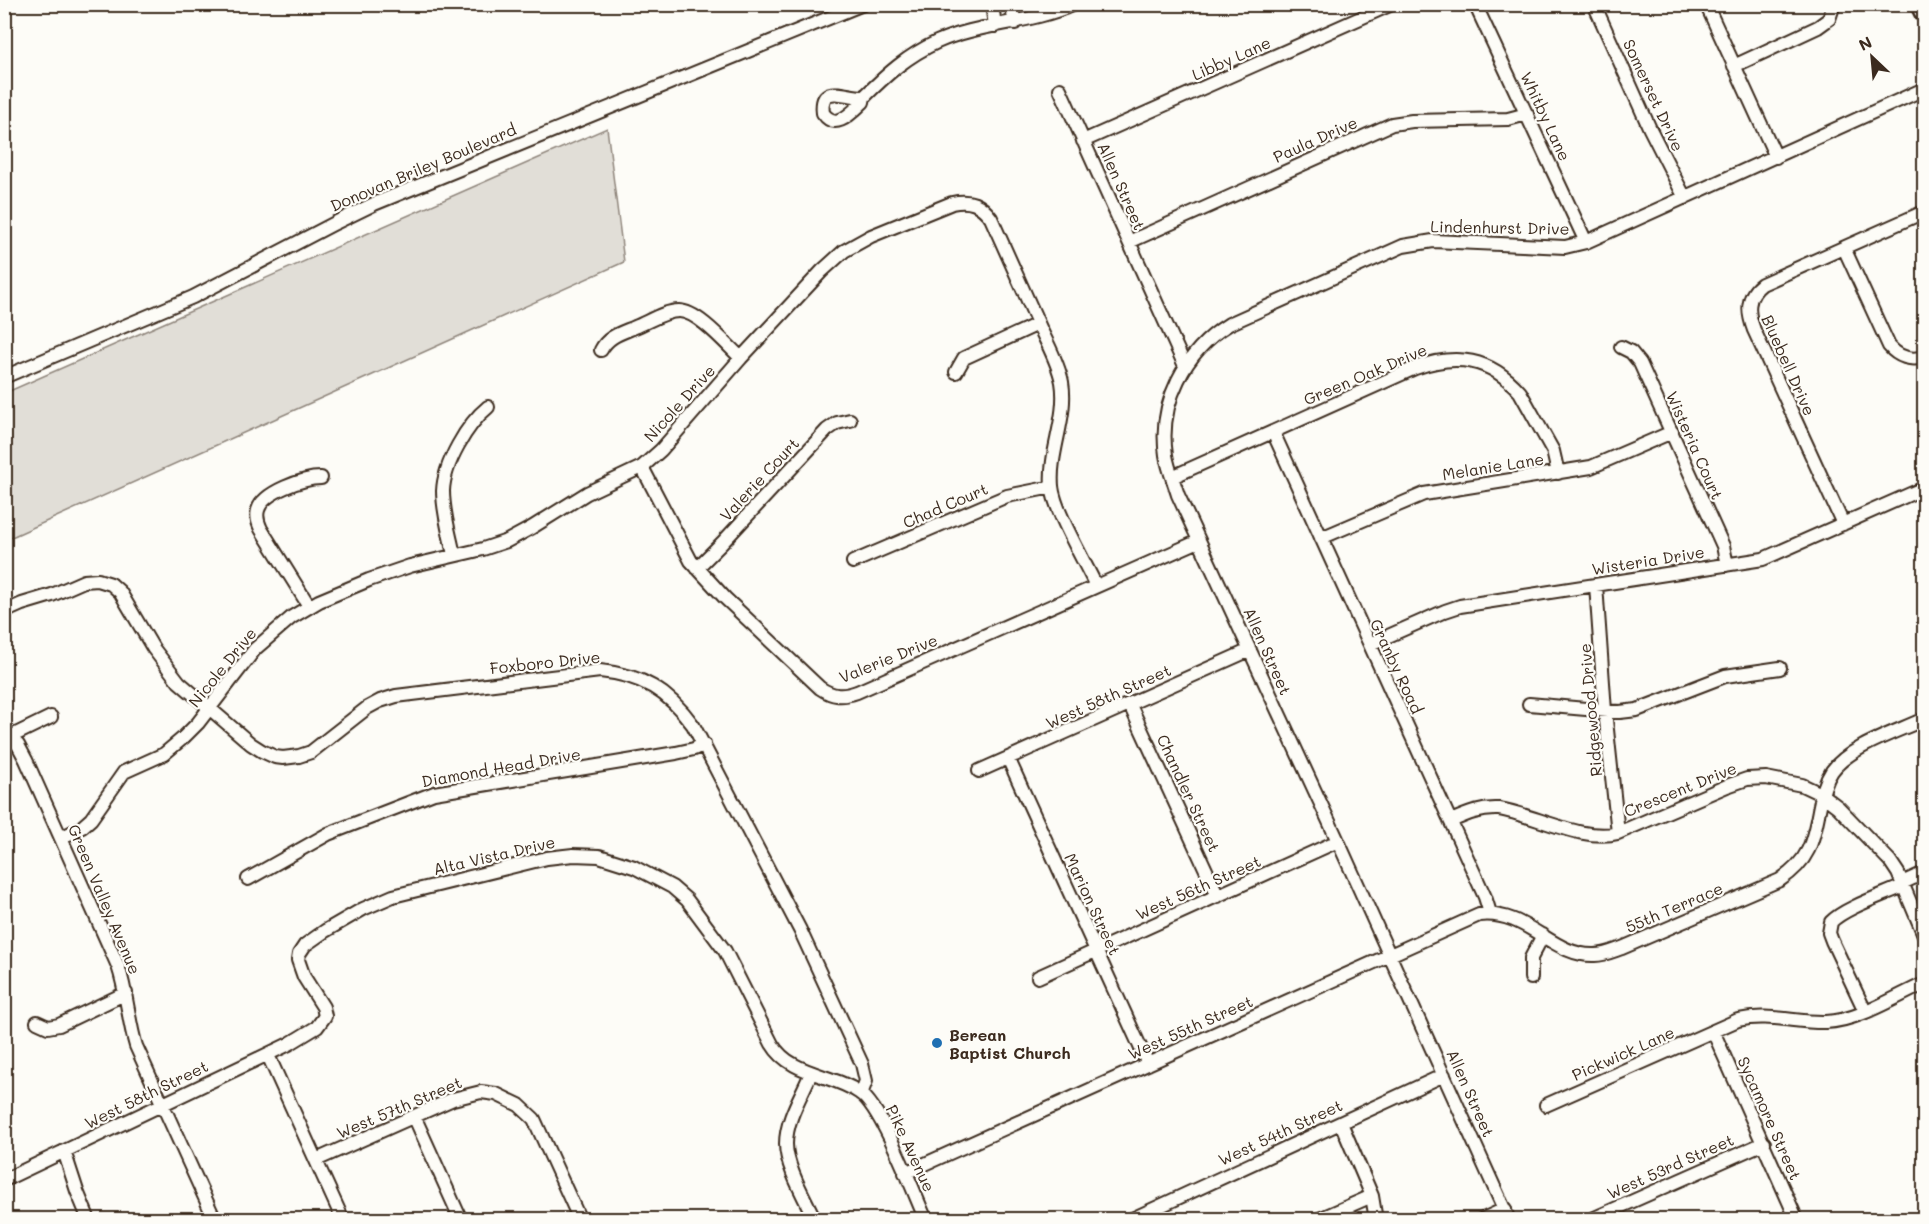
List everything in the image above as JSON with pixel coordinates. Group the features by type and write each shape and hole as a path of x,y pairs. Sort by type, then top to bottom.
{"main road":[{"path":"1919,4 1924,14"}],"street":[{"name":"Donovan Briley Boulevard","path":"4,377 193,297 384,200 863,4"},
{"path":"992,4 995,26"},
{"path":"1011,4 1015,23"},
{"path":"864,97 894,68 937,42 957,35 1056,12 1074,4"},
{"name":"Libby Lane","path":"1083,141 1392,4"},
{"name":"Whitby Lane","path":"1475,4 1586,242"},
{"name":"Somerset Drive","path":"1594,4 1650,129 1684,198"},
{"path":"1706,4 1776,157"},
{"path":"1734,66 1818,27 1829,19 1834,4"},
{"name":"Lindenhurst Drive","path":"1185,366 1206,342 1229,324 1403,246 1433,241 1565,247 1586,242 1924,89"},
{"name":"Allen Street","path":"1060,90 1185,366 1172,396 1165,426 1166,453 1172,477 1199,541 1390,954 1507,1214"},
{"name":"Paula Drive","path":"1129,242 1392,124 1412,121 1508,118 1527,114"},
{"name":"Nicole Drive","path":"61,838 82,827 91,819 124,772 164,754 183,738 209,709 255,649 273,631 309,606 369,580 410,566 489,547 517,536 587,493 642,467 661,450 741,358 844,251 871,236 960,201 974,202 991,218 1058,368 1063,398 1061,423 1054,454 1052,487 1065,521 1096,586"},
{"name":"Bluebell Drive","path":"1843,524 1754,330 1749,311 1753,293 1762,285 1924,212"},
{"path":"1844,248 1889,345 1899,355 1917,359 1924,357"},
{"path":"601,350 605,342 613,336 661,316 680,311 702,322 741,358"},
{"path":"956,372 964,358 1038,324"},
{"name":"Wisteria Court","path":"1621,347 1631,352 1640,363 1723,546 1727,565"},
{"name":"Green Oak Drive","path":"1172,477 1415,368 1437,361 1458,360 1494,369 1513,384 1526,400 1548,441 1558,472"},
{"path":"454,555 444,498 445,480 464,435 488,407"},
{"name":"Valerie Court","path":"697,568 827,430 837,423 850,420"},
{"name":"Granby Road","path":"1273,432 1485,897 1490,914"},
{"name":"Melanie Lane","path":"1321,538 1424,494 1601,464 1672,432"},
{"name":"Valerie Drive","path":"642,467 682,547 697,568 725,598 820,688 830,694 841,696 866,688 1199,541"},
{"path":"309,606 261,529 257,512 273,494 302,480 321,478"},
{"name":"Chad Court","path":"853,562 999,500 1018,493 1052,487"},
{"name":"Wisteria Drive","path":"1370,644 1460,606 1762,559 1924,488"},
{"name":"Foxboro Drive","path":"4,612 84,581 105,581 111,584 120,592 163,663 179,682 262,751 283,758 311,752 367,708 396,696 600,671 630,675 658,689 682,710 693,725 800,930 865,1072 865,1087 861,1094"},
{"name":"Ridgewood Drive","path":"1596,585 1605,711 1618,832"},
{"name":"West 58th Street","path":"979,771 1250,650"},
{"path":"1529,704 1605,711 1637,710 1725,676 1780,668"},
{"name":"Chandler Street","path":"1130,705 1218,896"},
{"path":"7,734 51,717"},
{"path":"1821,794 1828,778 1844,759 1924,719"},
{"name":"Green Valley Avenue","path":"7,734 18,746 26,760 118,966 126,993 131,1032 215,1220"},
{"name":"Diamond Head Drive","path":"248,879 328,834 434,793 676,753 704,744"},
{"name":"Marion Street","path":"1008,758 1148,1064"},
{"name":"Crescent Drive","path":"1450,821 1474,811 1488,808 1498,809 1598,836 1618,832 1747,779 1766,778 1802,785 1821,794 1856,824 1884,853 1903,885 1924,935"},
{"name":"55th Terrace","path":"1490,914 1515,919 1577,952 1587,955 1607,954 1780,880 1798,866 1808,850 1821,794"},
{"name":"West 56th Street","path":"1038,977 1338,841"},
{"name":"Alta Vista Drive","path":"298,957 305,945 325,931 363,909 393,896 558,856 598,856 650,874 672,887 687,900 724,951 774,1048 791,1064 861,1094"},
{"path":"1865,1011 1832,941 1829,933 1831,922 1837,916 1924,873"},
{"name":"West 55th Street","path":"905,1173 1457,924 1479,915 1490,914"},
{"path":"1531,978 1531,958 1543,935"},
{"name":"West 58th Street","path":"4,1180 268,1054 317,1027 323,1022 326,1014 299,967 298,957"},
{"name":"Pickwick Lane","path":"1546,1105 1713,1031 1749,1018 1769,1017 1825,1022 1842,1020 1924,984"},
{"path":"37,1022 53,1027 126,993"},
{"name":"Sycamore Street","path":"1713,1031 1797,1220"},
{"path":"268,1054 343,1220"},
{"path":"811,1073 791,1118 786,1144 792,1167 815,1220"},
{"name":"West 54th Street","path":"1130,1220 1157,1214 1444,1075"},
{"name":"West 57th Street","path":"316,1160 453,1099 481,1092 496,1094 519,1105 534,1119 580,1220"},
{"name":"Pike Avenue","path":"861,1094 870,1102 880,1120 926,1220"},
{"path":"414,1116 461,1220"},
{"path":"1341,1123 1372,1196 1376,1220"},
{"name":"West 53rd Street","path":"1590,1220 1764,1143"},
{"path":"64,1151 76,1191 89,1220"},
{"path":"1317,1220 1372,1196"},
{"path":"1481,1220 1507,1214"}],"shaded area":[{"path":"607,128 624,262 5,540 5,393"}],"place":[{"name":"Berean Baptist Church","path":"937,1043"}]}
